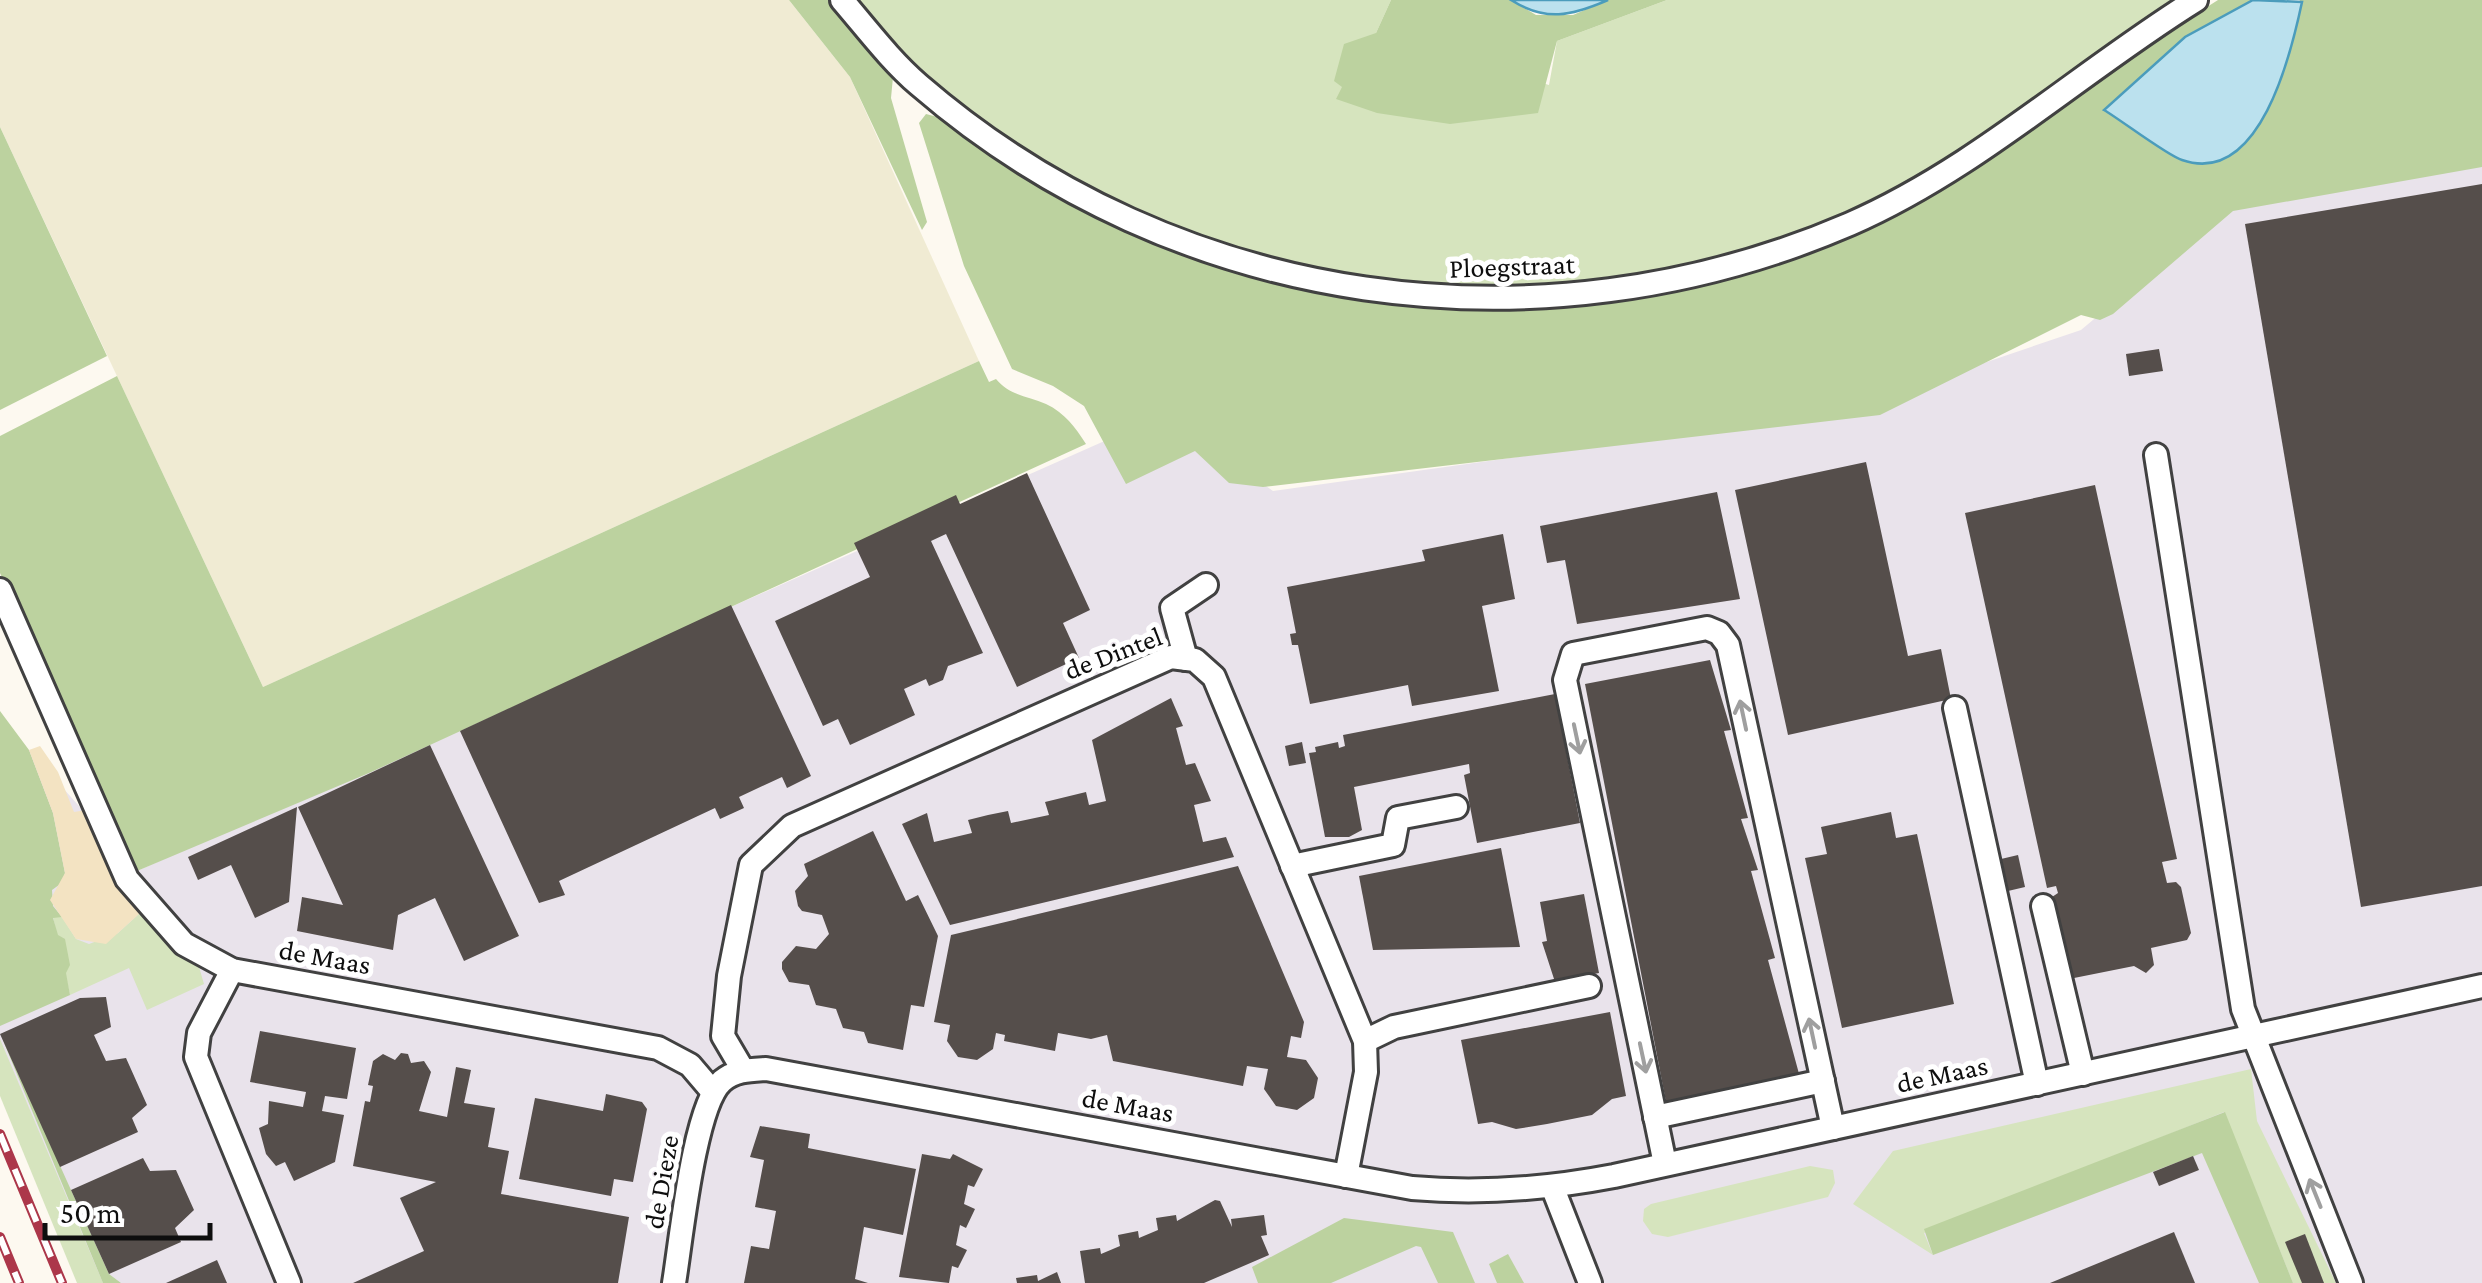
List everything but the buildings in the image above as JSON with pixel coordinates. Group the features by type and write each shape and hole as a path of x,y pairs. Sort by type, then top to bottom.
{"street":[{"name":"Ploegstraat","path":"842,0 920,86 1006,149 1069,188 1141,224 1221,256 1324,282 1406,296 1480,301 1542,300 1648,285 1726,268 1854,222 1957,165 2196,0"},
{"path":"2156,456 2242,1009 2351,1283"},
{"path":"1186,659 1172,608 1206,585"},
{"name":"de Maas","path":"0,590 127,879 184,944 232,970 658,1048 690,1065 713,1092"},
{"path":"1665,1164 1565,680 1573,654 1707,628 1720,633 1728,645 1833,1128"},
{"name":"de Dintel","path":"743,1070 723,1036 732,957 751,865 792,826 1171,656 1195,660 1214,677 1365,1042 1366,1072 1346,1176"},
{"path":"1955,708 2038,1084"},
{"path":"1292,866 1393,845 1398,818 1456,808"},
{"path":"2043,906 2083,1074"},
{"path":"232,970 200,1033 196,1057 289,1283"},
{"path":"1365,1042 1394,1027 1589,986"},
{"name":"de Maas","path":"743,1070 766,1069 1346,1176 1468,1192 1552,1186 1665,1164 2482,986"},
{"path":"713,1092 724,1080 743,1070"},
{"path":"1655,1117 1823,1081"},
{"name":"de Dieze","path":"674,1283 704,1110 713,1092"},
{"path":"1552,1186 1590,1283"}],"shaded area":[{"path":"0,0 789,0 850,77 979,361 263,687 0,127"},
{"path":"2482,146 2482,1283 85,1283 0,1080 0,761 29,750 137,871 1118,435 1209,446 1273,491 1839,412 2081,330 2235,201"}],"green space":[{"path":"789,0 832,0 893,77 891,98 927,222 922,230 850,77"},
{"path":"853,0 1391,0 1376,33 1549,85 1557,41 1667,0 2179,0 1979,144 1852,216 1775,245 1722,259 1538,291 1441,289 1345,277 1252,254 1162,222 1077,181 996,130 921,69"},
{"path":"1391,0 1511,0 1536,15 1573,15 1608,0 1667,0 1557,41 1538,113 1450,124 1377,113 1336,99 1342,87 1334,81 1344,44 1376,33"},
{"path":"2218,0 2253,0 2105,110 2181,160 2205,162 2228,156 2300,0 2482,0 2482,167 2233,211 2113,314 2100,320 2081,315 1880,415 1263,487 1229,483 1195,451 1126,484 1084,406 1053,386 1012,369 964,266 919,123 926,114 949,120 1066,193 1138,232 1225,267 1314,292 1406,306 1498,309 1590,303 1682,288 1771,263 1858,230"},
{"path":"0,127 107,356 0,410"},
{"path":"979,361 989,382 996,379 1013,392 1053,408 1069,421 1086,444 369,773 137,871 119,847 0,573 0,436 117,376 263,687"},
{"path":"0,711 29,750 53,813 65,873 63,882 52,890 53,906 62,917 53,918 58,935 65,939 70,995 0,1026"},
{"path":"140,913 197,960 204,984 147,1010 129,968 70,995 53,917 62,917 76,939 89,944 118,933"},
{"path":"0,1033 109,1274 121,1283 103,1283"},
{"path":"0,1039 103,1283 77,1283 0,1096"},
{"path":"2251,1069 2257,1121 2336,1283 2293,1283 2224,1112 1924,1233 1933,1255 1853,1204 1893,1151"},
{"path":"2225,1112 2293,1283 2259,1283 2202,1153 1933,1255 1924,1229"},
{"path":"1810,1166 1833,1170 1835,1183 1828,1197 1668,1237 1652,1234 1643,1221 1644,1209 1651,1204"},
{"path":"1344,1218 1453,1232 1475,1283 1438,1283 1421,1247 1416,1246 1331,1283 1258,1283 1252,1267"},
{"path":"1508,1254 1524,1283 1497,1283 1489,1264"}],"sand":[{"path":"40,746 58,772 74,812 86,810 111,877 140,913 106,944 76,939 50,900 65,873 53,813 29,750"}],"water":[{"path":"1511,0 1608,0 1582,10 1547,14"},
{"path":"2253,0 2302,2 2290,52 2267,111 2251,136 2232,154 2209,163 2182,160 2104,110 2185,37"}],"railway":[{"path":"0,1134 62,1283"},
{"path":"0,1237 19,1283"}]}
